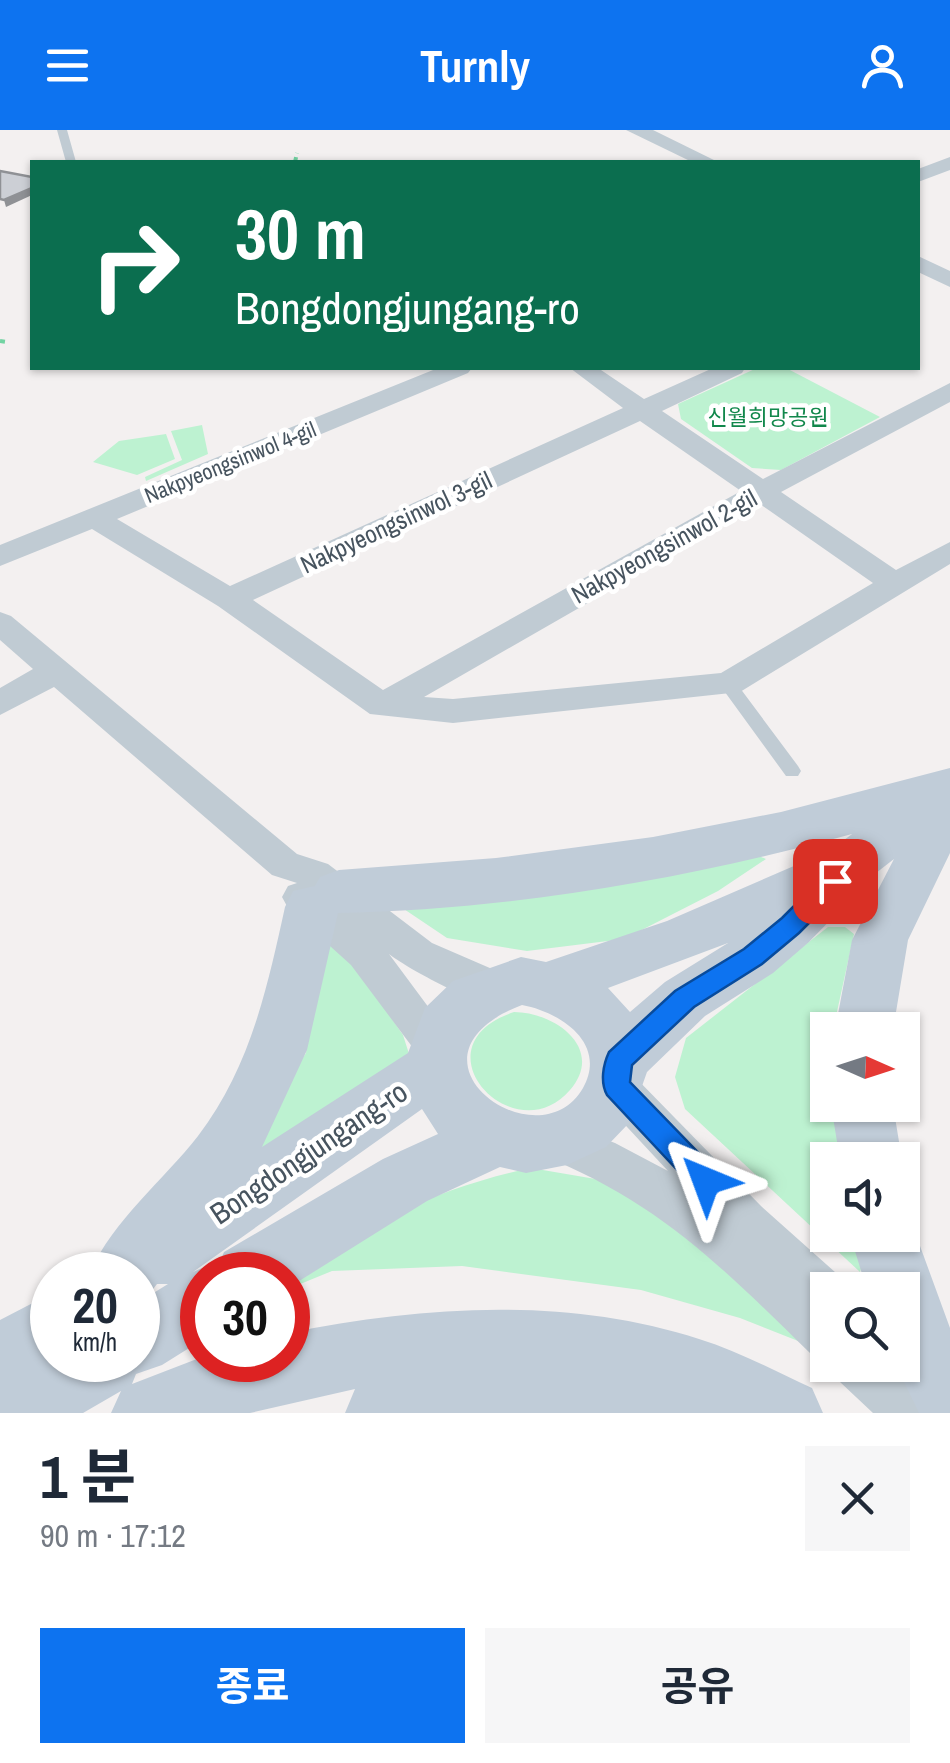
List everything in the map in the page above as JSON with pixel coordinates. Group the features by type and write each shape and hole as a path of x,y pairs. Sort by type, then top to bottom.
{"street":[{"path":"636,130 704,160"},
{"path":"920,175 950,163"},
{"name":"Nakpyeongsinwol 4-gil","path":"0,556 454,370"},
{"path":"585,370 895,584"},
{"name":"Nakpyeongsinwol 3-gil","path":"229,599 729,370"},
{"name":"Nakpyeongsinwol 2-gil","path":"382,706 950,391"},
{"path":"94,518 229,599 382,706 453,711 728,684 950,551"},
{"path":"0,624 58,669 312,888 418,955 492,987 521,981 550,984 576,995 598,1012 613,1034 618,1073 745,1220 810,1281"},
{"path":"0,703 58,669"},
{"path":"312,888 468,884 682,853 950,789"},
{"path":"286,1252 405,1180 525,1140 583,1129 604,1110 618,1073 685,999 753,956 790,926 857,858 950,789"},
{"path":"867,1012 880,940 950,801"},
{"path":"550,984 686,937 857,858"},
{"path":"312,888 365,953 436,1057"},
{"path":"141,1252 216,1162 249,1113 284,1029 312,888"},
{"name":"Bongdongjungang-ro","path":"492,987 466,1001 448,1022 436,1057 445,1097 466,1122 525,1140"},
{"name":"Bongdongjungang-ro","path":"160,1257 436,1057"},
{"path":"525,1140 608,1158 704,1219 810,1320"},
{"path":"0,1359 30,1341"},
{"path":"920,1341 950,1401"},
{"path":"147,1413 207,1388 322,1358 407,1346 533,1346 612,1352 694,1372 786,1413"},
{"path":"15,1413 69,1382"},
{"path":"875,1382 887,1394 933,1413"},
{"path":"916,1382 949,1413"},
{"path":"410,1409 611,1403 786,1413"}],"lane":[{"path":"62,130 71,160"},
{"path":"728,684 792,772"}],"path":[{"path":"295,160 297,152"}],"green space":[{"name":"신월희망공원","path":"753,370 790,370 880,417 781,470 752,468 681,419 678,404"},
{"path":"202,425 208,454 146,481 145,477 182,460 171,431"},
{"path":"166,434 175,459 137,475 93,462 119,441"},
{"path":"752,853 766,859 718,891 624,939 527,951 447,938 392,901"},
{"path":"828,927 845,927 854,934 837,1012 810,1012 810,1122 835,1122 838,1142 810,1142 810,1225 685,1109 675,1077 686,1038"},
{"path":"327,944 343,948 403,1035 410,1057 263,1150 253,1135 306,1053 316,955"},
{"path":"514,1012 545,1018 570,1035 579,1047 580,1075 570,1090 547,1107 523,1110 501,1103 483,1088 472,1069 472,1048 485,1028"},
{"path":"531,1168 619,1183 810,1339 810,1346 740,1318 641,1290 462,1266 332,1271 310,1280 310,1257 338,1241 432,1197"},
{"path":"839,1252 862,1252 860,1272"}],"building":[{"path":"0,171 30,177 30,189 0,199"}],"route":[{"path":"706,1181 616,1086 619,1060 685,999 753,956 790,926 835,881"}]}
